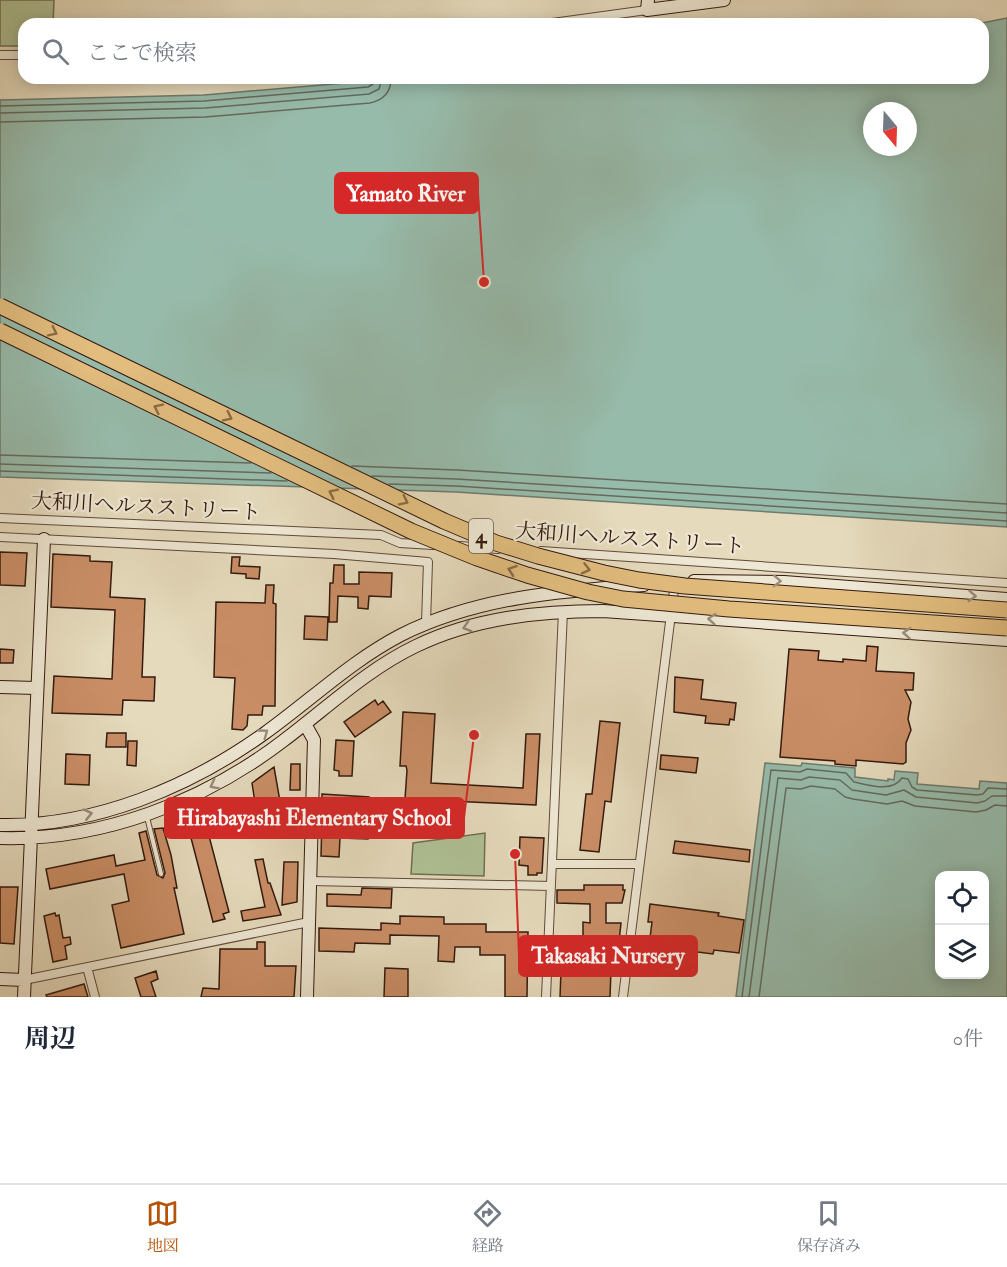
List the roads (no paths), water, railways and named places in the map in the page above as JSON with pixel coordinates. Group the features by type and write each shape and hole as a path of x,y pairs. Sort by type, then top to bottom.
{"highway":[{"name":"4","path":"0,306 444,521 496,543 538,556 604,573 685,586 1007,610"},
{"name":"4","path":"0,332 411,531 477,558 537,578 588,592 658,603 1007,628"}],"street":[{"path":"577,18 647,5 724,0"},
{"path":"0,55 18,55"},
{"name":"大和川ヘルスストリート","path":"0,518 381,535 400,543 1007,582"},
{"path":"0,537 334,554 428,562 426,623"},
{"path":"24,997 44,539"},
{"path":"0,825 31,825 90,814 116,807 200,774 266,732 356,662 400,636 426,623 514,598 548,593 711,580 784,582 1007,599"},
{"path":"623,997 675,582"},
{"path":"0,838 31,839 92,830 169,806 222,781 255,761 368,674 418,645 475,625 506,618 563,612 603,611 1007,640"},
{"path":"546,997 563,612"},
{"path":"0,687 36,688"},
{"path":"305,724 314,740 307,997"},
{"path":"552,864 639,864"},
{"path":"311,881 551,886"},
{"path":"0,979 24,980 309,922"},
{"path":"87,967 95,997"}],"lane":[{"path":"146,814 161,874"},
{"path":"313,814 363,817"}],"water":[{"path":"1007,18 1007,527 456,492 0,477 0,100 204,95 333,84 989,84 989,22"},
{"path":"765,763 801,766 802,763 855,768 855,777 888,781 888,779 894,780 895,771 918,773 917,784 979,789 980,781 1007,783 1007,997 736,997"}],"place":[{"name":"Yamato River","path":"484,282"},
{"name":"Hirabayashi Elementary School","path":"474,735"},
{"name":"Takasaki Nursery","path":"515,854"}]}
